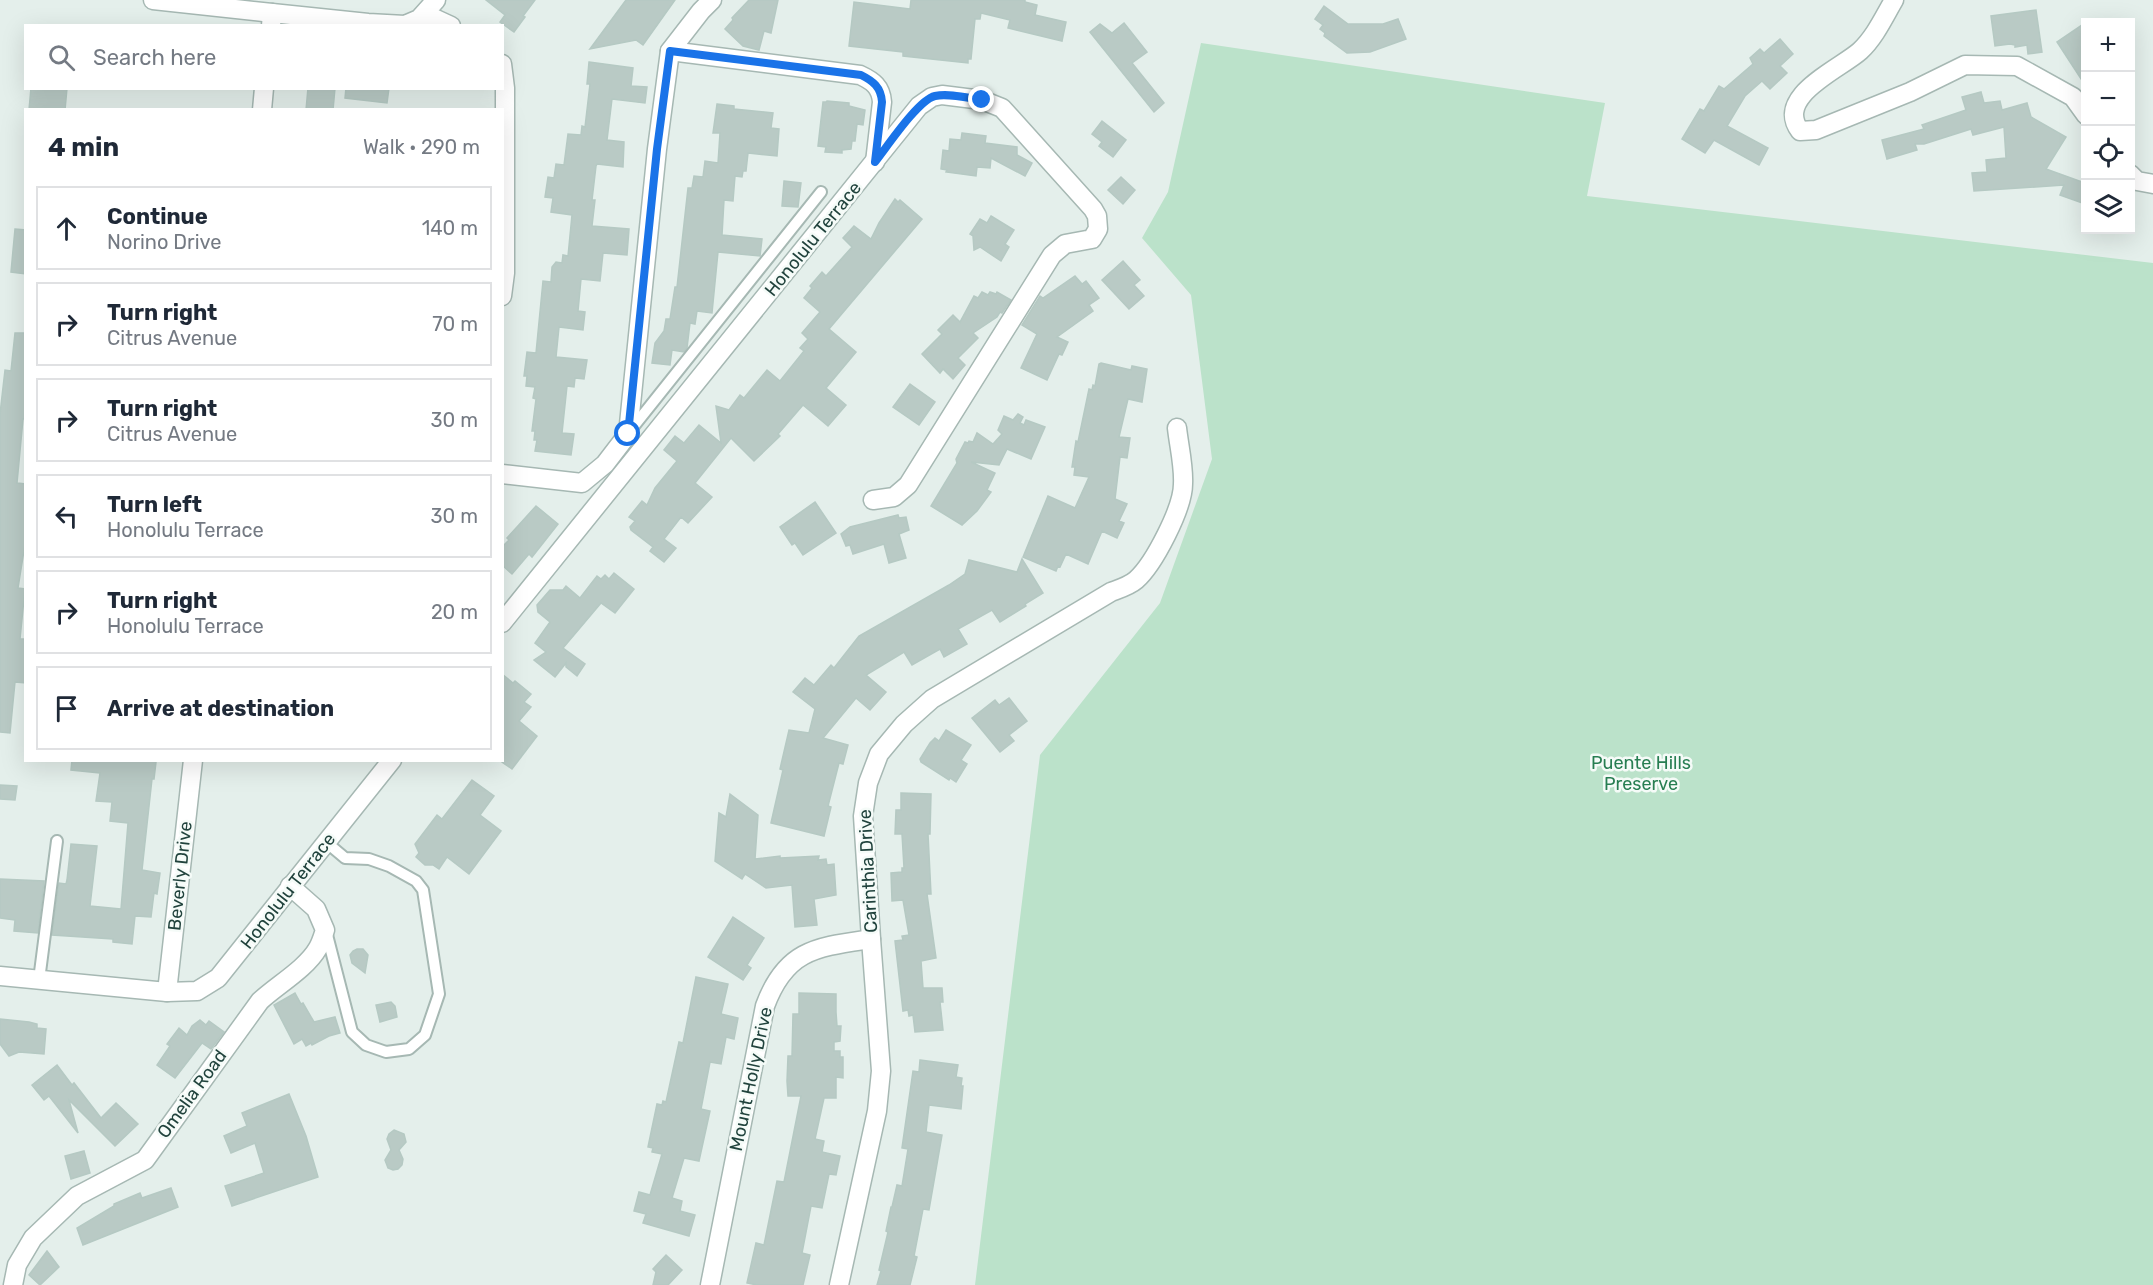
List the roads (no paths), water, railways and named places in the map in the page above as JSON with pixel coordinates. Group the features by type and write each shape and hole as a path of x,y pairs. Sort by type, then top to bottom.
{"street":[{"path":"153,0 271,19 383,24"},
{"path":"504,474 582,483 605,464 628,434 655,161 670,51 712,0"},
{"path":"1894,0 1873,36 1860,52 1834,68 1803,94 1794,111 1795,123 1800,131 1816,130 1910,92 1965,65 2017,66 2073,97 2081,109"},
{"path":"409,24 430,7 449,24"},
{"path":"670,51 861,75 870,79 881,93 882,102 875,162"},
{"path":"504,80 504,281"},
{"path":"262,108 264,90"},
{"name":"Honolulu Terrace","path":"504,621 919,106 932,97 942,95 990,102 1002,108 1093,209 1098,229 1092,239 1065,244 1052,255 908,485 894,496 873,500"},
{"path":"2135,179 2153,184"},
{"name":"Carinthia Drive","path":"839,1285 877,1111 881,1071 863,816 868,783 879,754 904,724 932,699 1111,592 1134,582 1143,573 1169,530 1181,495 1183,484 1177,428"},
{"name":"Beverly Drive","path":"167,992 193,762"},
{"name":"Honolulu Terrace","path":"0,976 167,992 196,991 218,978 390,762"},
{"path":"290,886 316,909 325,930"},
{"name":"Omelia Road","path":"13,1285 17,1265 33,1238 77,1196 145,1160 260,1001 317,950 325,930"},
{"name":"Mount Holly Drive","path":"710,1285 765,1006 771,990 788,966 810,951 822,946 871,939"}],"lane":[{"path":"628,434 820,192"},
{"path":"39,980 57,841"},
{"path":"325,930 352,1032 366,1045 386,1052 409,1049 425,1035 439,994 423,891 416,881 388,866 369,859 345,858 326,842"}],"park label":[{"name":"Puente Hills Preserve","path":"1641,774"}]}
